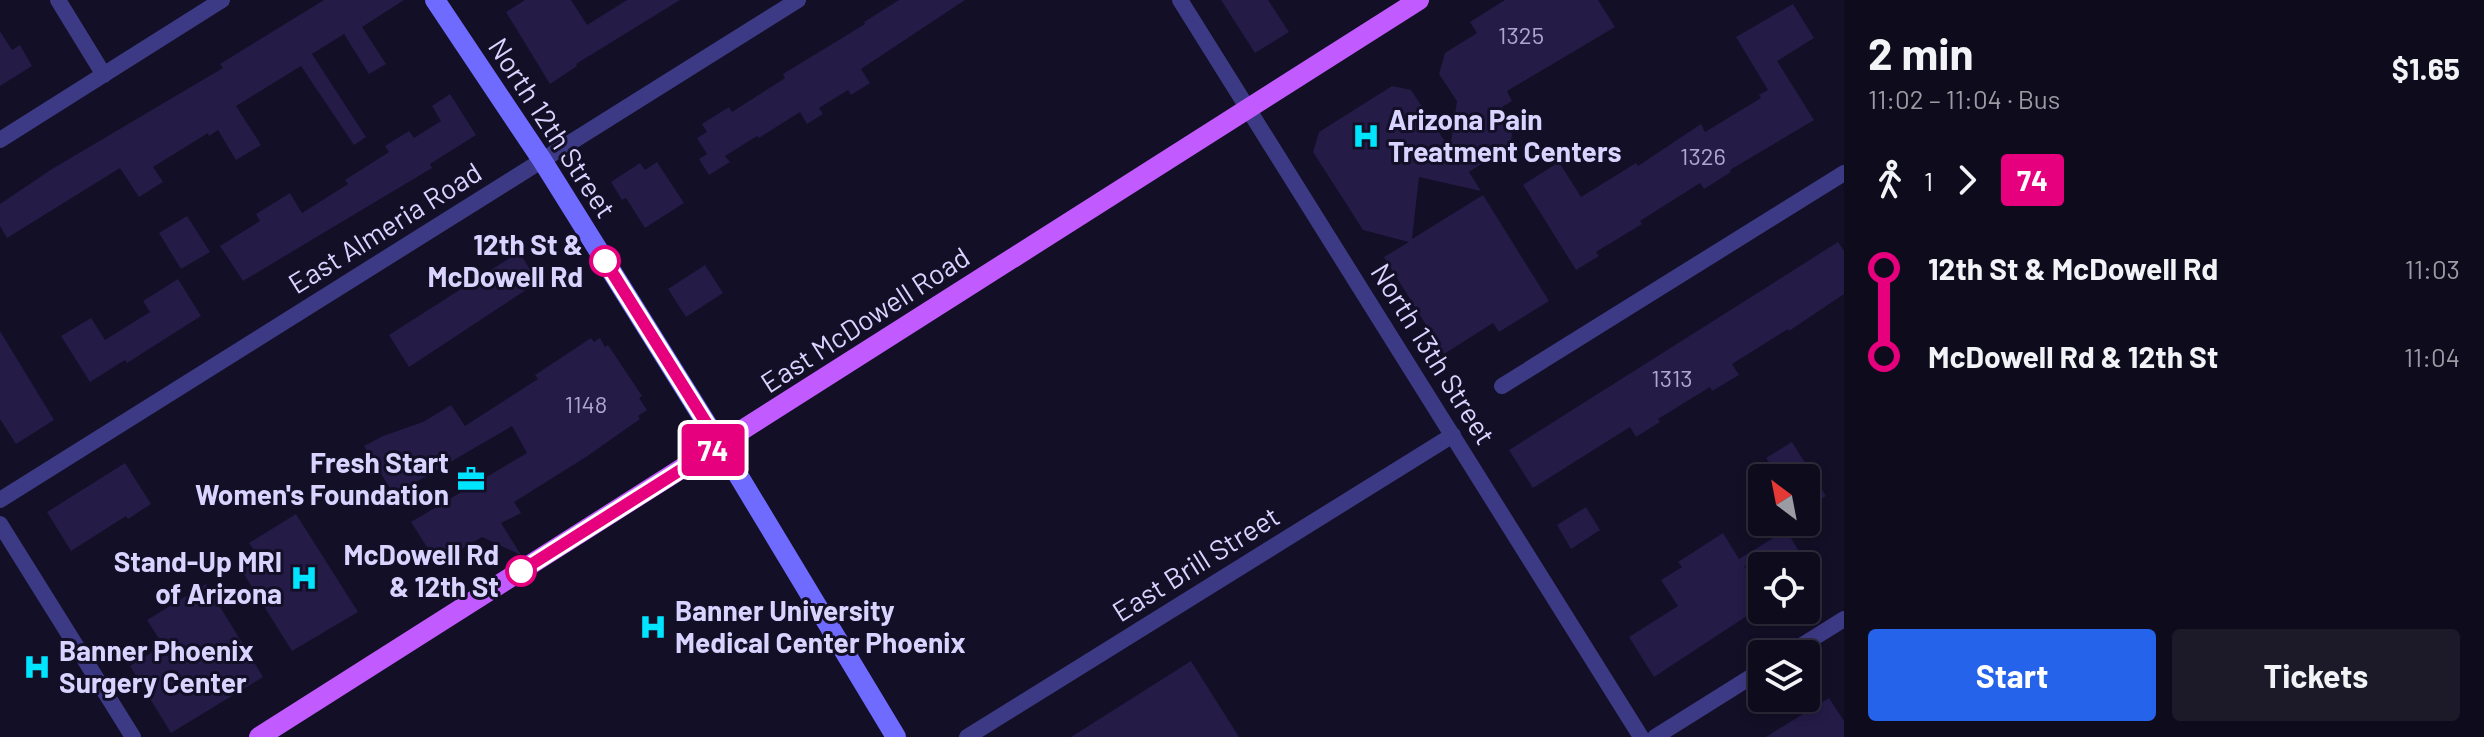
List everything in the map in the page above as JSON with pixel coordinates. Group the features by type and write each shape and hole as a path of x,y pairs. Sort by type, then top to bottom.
{"main road":[{"name":"East McDowell Road","path":"259,737 1419,0"}],"street":[{"path":"58,0 104,75"},
{"path":"0,140 222,0"},
{"name":"North 12th Street","path":"435,0 542,160 720,445 896,737"},
{"name":"East Almeria Road","path":"0,500 798,0"},
{"name":"North 13th Street","path":"1180,0 1641,737"},
{"path":"1502,386 1844,173"},
{"name":"East Brill Street","path":"967,737 1453,435"},
{"path":"0,524 133,737"},
{"path":"1810,640 1844,619"},
{"path":"1655,737 1748,679"}],"building":[{"path":"324,0 404,0 362,27 386,64 369,74 344,34 312,54 366,137 354,145 301,66 236,106 261,145 236,160 218,130 209,136 208,133 153,167 163,182 139,197 120,168 7,238 0,226 0,204 52,169 223,68 220,64"},
{"path":"525,0 571,0 587,25 627,0 680,0 576,64 550,84 506,12"},
{"path":"899,0 965,0 861,69 870,83 851,95 848,90 819,108 823,114 807,124 800,112 759,138 757,136 725,156 730,162 709,175 699,159 707,154 697,138 707,132 702,124 729,107 732,112 785,78 783,74"},
{"path":"1221,0 1268,0 1289,32 1255,53"},
{"path":"1505,0 1598,0 1615,27 1507,91 1512,101 1502,107 1514,124 1510,145 1469,172 1481,191 1419,177 1412,239 1483,195 1549,301 1499,332 1493,323 1444,354 1384,257 1409,242 1363,230 1313,152 1319,132 1392,86 1411,90 1450,149 1457,101 1439,74 1445,53 1477,33 1470,22"},
{"path":"1793,4 1814,38 1777,61 1814,120 1704,189 1700,183 1640,221 1642,224 1596,252 1599,256 1576,270 1523,185 1559,162 1581,197 1636,163 1638,166 1701,124 1705,132 1761,98 1759,95 1768,90 1736,37"},
{"path":"0,31 12,50 20,45 32,66 0,86"},
{"path":"450,94 476,135 430,164 432,168 243,281 220,246 260,221 256,214 290,193 302,213 348,184 345,180 389,152 385,146 409,131 414,138 441,121 432,106"},
{"path":"657,162 684,203 645,228 626,198 622,200 611,182 640,163 645,170"},
{"path":"187,216 210,252 181,269 159,233"},
{"path":"1838,242 1844,251 1844,294 1732,364 1739,375 1712,391 1710,387 1658,419 1660,422 1636,437 1630,427 1533,488 1509,450"},
{"path":"519,252 538,282 409,367 389,335"},
{"path":"705,265 723,293 686,317 668,289"},
{"path":"178,279 201,316 127,363 125,360 90,382 61,336 91,318 105,340 150,312 143,301"},
{"path":"0,331 54,420 16,444 0,419"},
{"path":"591,338 594,342 600,338 605,347 608,345 642,396 639,398 647,410 638,416 640,419 586,457 514,502 521,513 501,523 521,555 482,537 443,560 439,552 432,555 411,522 527,453 512,426 394,495 364,446 423,422 451,405 465,426 538,379 535,375"},
{"path":"1792,442 1806,464 1770,464 1766,458"},
{"path":"125,463 151,504 71,551 47,512"},
{"path":"1586,507 1600,530 1571,549 1557,525"},
{"name":"Stand-Up MRI of Arizona","path":"296,514 358,612 292,651 240,568 258,556 249,543"},
{"path":"1723,533 1739,559 1748,553 1748,566 1744,566 1748,572 1748,615 1654,677 1629,637 1678,606 1661,580 1682,567 1678,562"},
{"path":"1776,536 1790,536 1799,552 1750,552"},
{"path":"206,584 263,677 171,733 130,666 163,645 147,620"},
{"path":"1191,661 1239,737 1071,737"},
{"path":"1829,698 1844,721 1844,737 1766,737 1806,712 1820,712 1820,704"}],"bus line":[{"name":"74","path":"521,571 720,445 605,261"}],"place":[{"name":"Arizona Pain Treatment Centers","path":"1366,136"},
{"name":"12th St & McDowell Rd","path":"605,261"},
{"name":"Fresh Start Women's Foundation","path":"471,479"},
{"name":"McDowell Rd & 12th St","path":"521,571"},
{"name":"Stand-Up MRI of Arizona","path":"304,578"},
{"name":"Banner University Medical Center Phoenix","path":"653,627"},
{"name":"Banner Phoenix Surgery Center","path":"37,667"}]}
